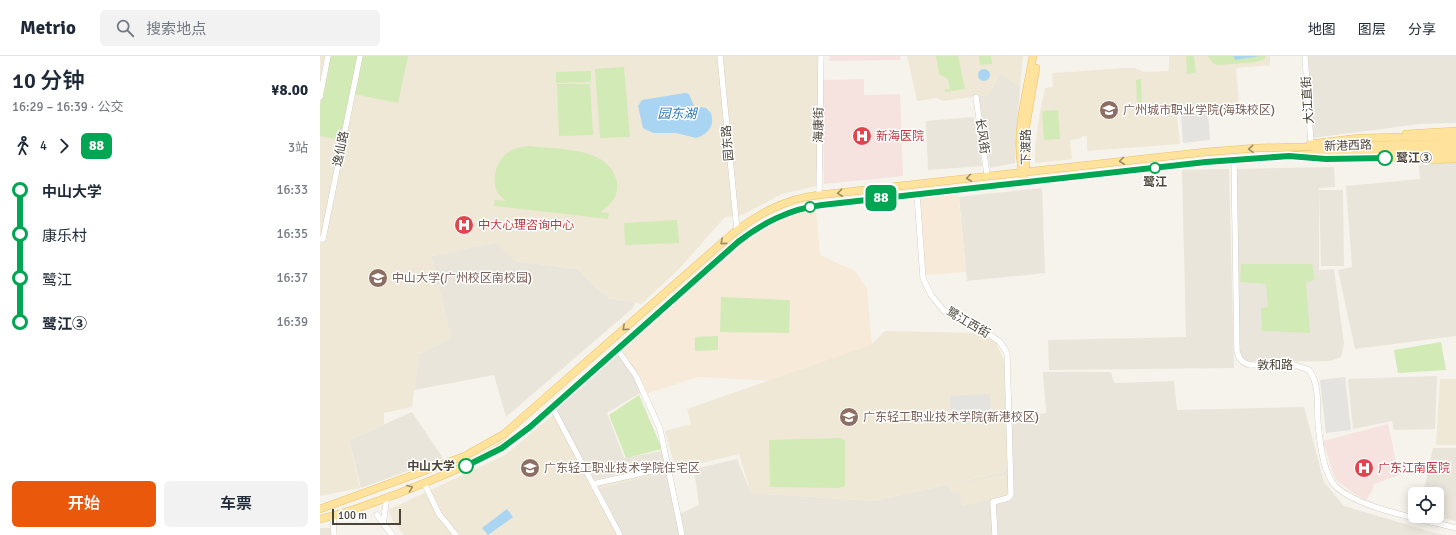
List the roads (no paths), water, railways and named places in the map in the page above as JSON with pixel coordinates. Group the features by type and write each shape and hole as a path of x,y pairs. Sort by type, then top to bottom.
{"main road":[{"name":"下渡路","path":"1025,182 1020,129 1033,56"},
{"name":"下渡路","path":"1024,172 1026,126 1038,56"},
{"path":"1388,138 1421,132 1456,131"},
{"path":"1290,148 1351,139 1456,136"},
{"name":"新港西路","path":"320,519 333,516 424,483 472,464 496,451 526,431 697,277 746,236 770,220 792,211 817,206 917,194 1234,160 1456,142"},
{"name":"新港西路","path":"320,509 465,456 493,441 530,412 737,230 767,210 789,200 819,195 987,175 1206,152 1290,148 1456,148"},
{"path":"1289,156 1326,159 1385,158 1456,154"},
{"path":"1385,158 1423,160 1456,158"},
{"path":"1050,169 1052,180"}],"street":[{"path":"320,97 328,56"},
{"name":"逸仙路","path":"320,239 323,239 360,56"},
{"name":"园东路","path":"720,56 737,230"},
{"name":"海康街","path":"819,195 821,56"},
{"name":"大江直街","path":"1305,56 1311,144"},
{"name":"长风街","path":"976,97 987,175"},
{"name":"敦和路","path":"1234,160 1237,351 1241,361 1250,365 1295,364 1309,370 1316,384 1320,436 1324,460 1329,476 1341,490 1356,499 1374,506 1456,528"},
{"path":"1012,173 1013,184"},
{"name":"鹭江西街","path":"917,194 923,278 931,295 944,311 981,330 1000,342 1007,353 1011,495 1008,498 993,502 994,535"},
{"path":"789,200 792,211"},
{"path":"691,270 697,277"},
{"path":"617,349 636,376 660,428 682,535"},
{"path":"552,407 620,535"},
{"path":"593,484 669,467"},
{"path":"424,483 439,514 456,535"},
{"path":"383,524 387,497"},
{"path":"378,515 392,535"},
{"path":"333,516 334,535"}],"water":[{"path":"1234,56 1259,56 1235,60"},
{"path":"986,69 989,70 989,80 982,81 979,80 978,73 979,70"},
{"name":"园东湖","path":"685,93 689,94 694,106 706,108 711,113 712,122 710,129 707,132 696,138 676,133 653,133 643,128 638,106 642,100"},
{"path":"507,509 513,517 488,535 482,528"}],"place":[{"name":"广州城市职业学院(海珠校区)","path":"1109,110"},
{"name":"新海医院","path":"862,136"},
{"name":"鹭江③","path":"1385,158"},
{"name":"鹭江","path":"1155,168"},
{"name":"中大心理咨询中心","path":"464,225"},
{"name":"中山大学(广州校区南校园)","path":"378,278"},
{"name":"广东轻工职业技术学院(新港校区)","path":"849,417"},
{"name":"中山大学","path":"466,466"},
{"name":"广东轻工职业技术学院住宅区","path":"530,468"},
{"name":"广东江南医院","path":"1364,468"}]}
